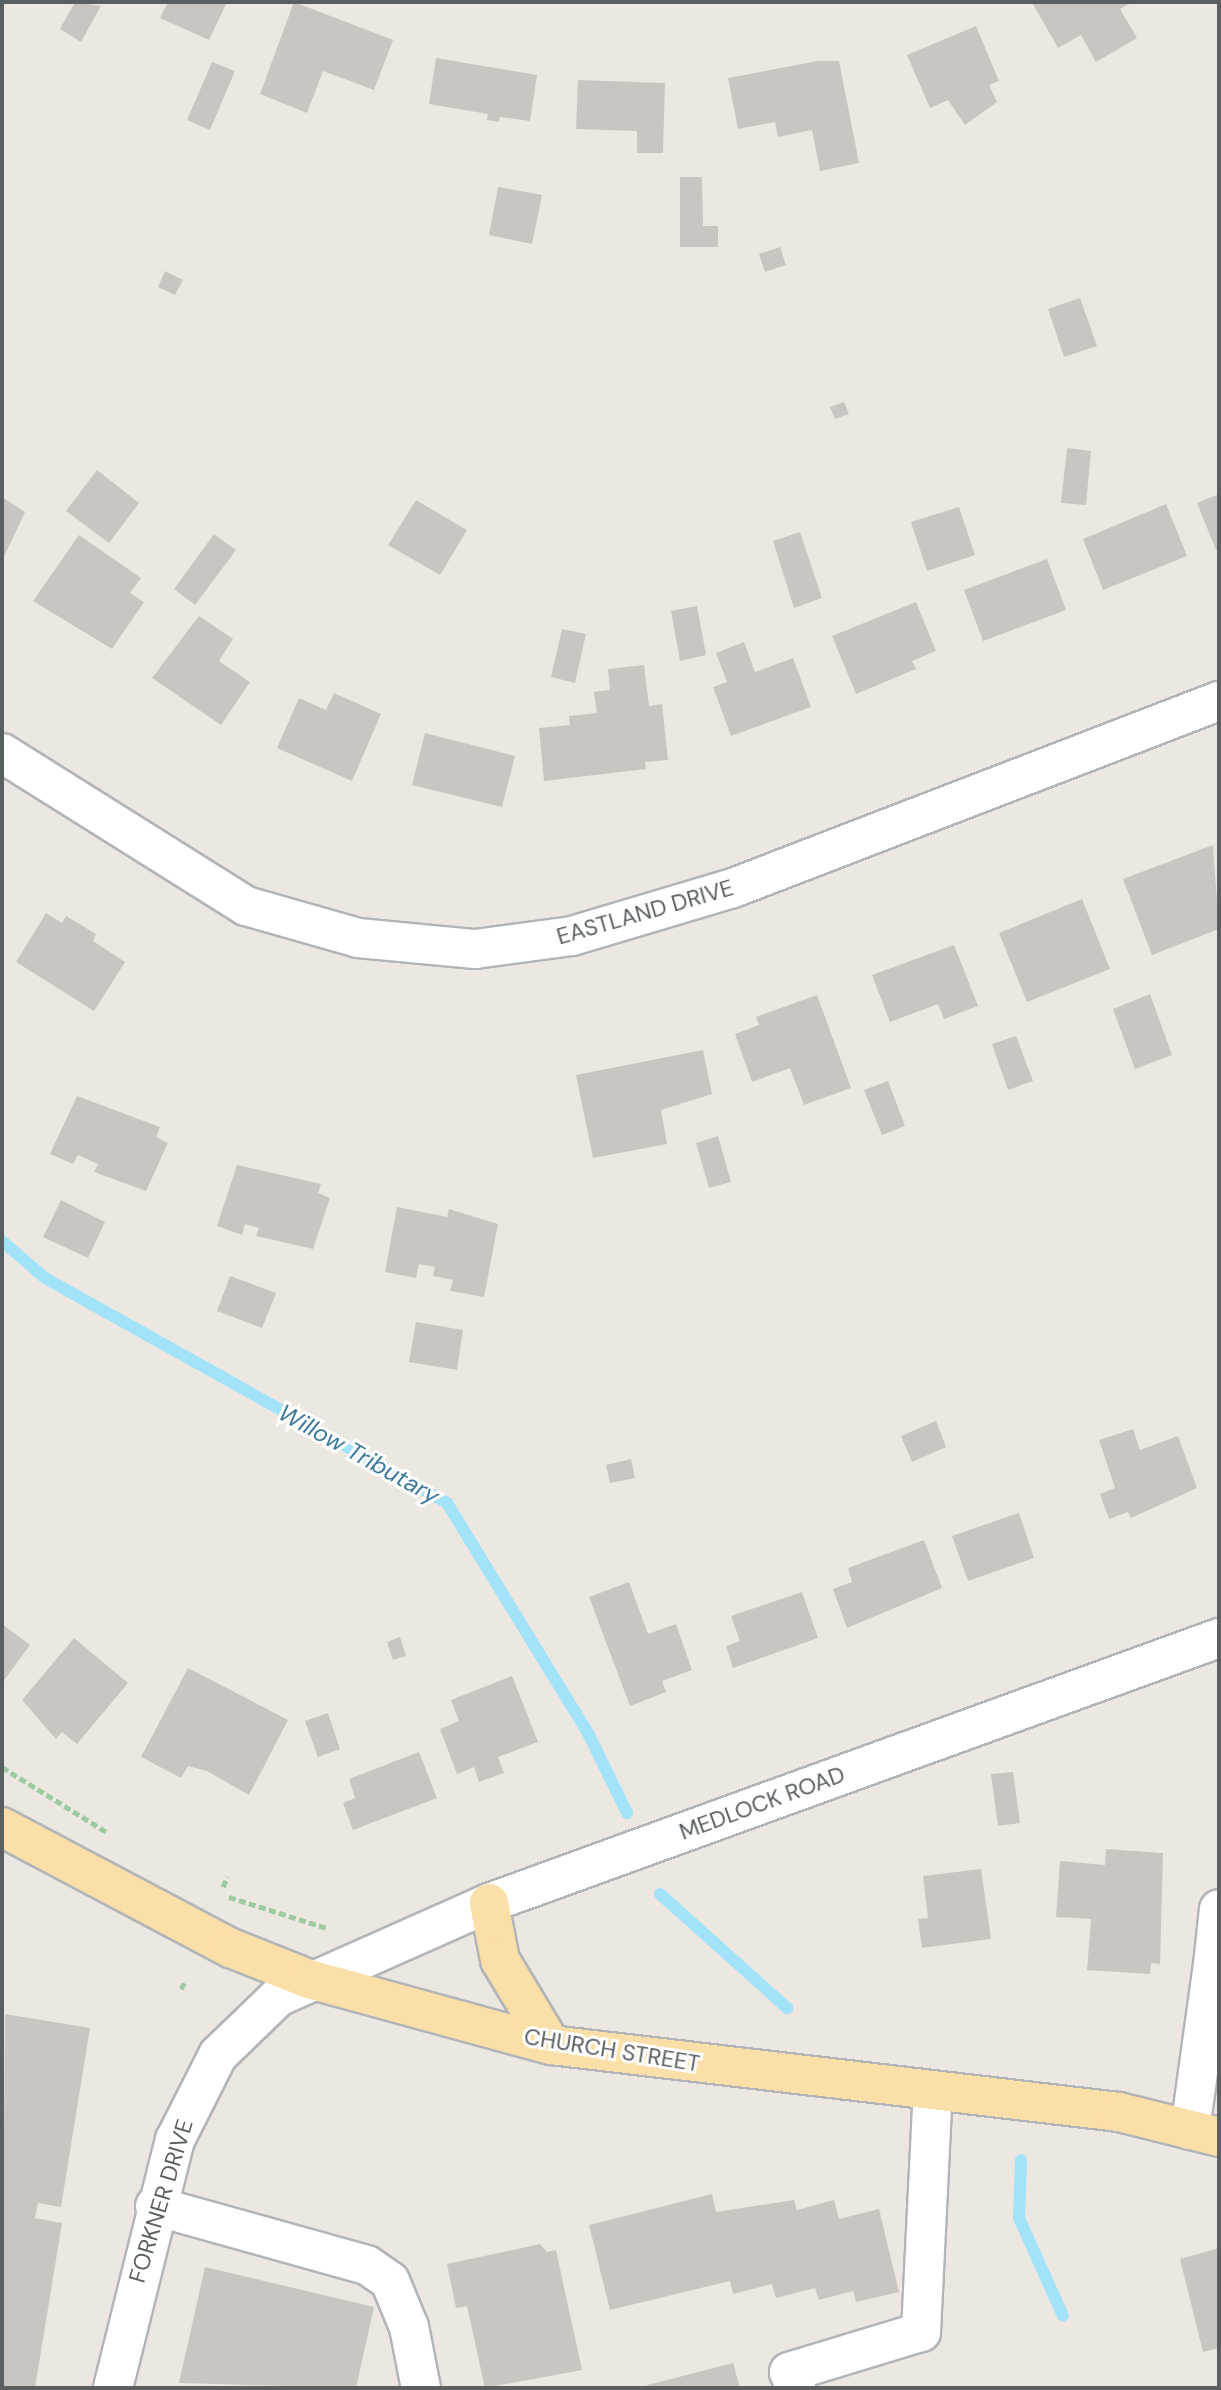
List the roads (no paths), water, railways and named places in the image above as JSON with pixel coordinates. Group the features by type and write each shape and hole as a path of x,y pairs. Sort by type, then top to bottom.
{"main road":[{"name":"CHURCH STREET","path":"2,1827 155,1913 309,1979 551,2045 1119,2112 1205,2133"},
{"path":"489,1903 500,1960 551,2045"}],"street":[{"name":"EASTLAND DRIVE","path":"2,753 246,906 358,938 475,949 572,936 733,888 1219,701"},
{"name":"MEDLOCK ROAD","path":"309,1979 489,1903 1219,1639"},
{"path":"1205,2133 1219,1909"},
{"name":"FORKNER DRIVE","path":"113,2388 155,2206 175,2140 218,2055 256,2015 309,1979"},
{"path":"796,2388 789,2372 921,2332 933,2090"},
{"path":"155,2206 379,2273 390,2281 409,2327 421,2388"}],"waterway":[{"name":"Willow Tributary","path":"2,1241 45,1278 447,1503 588,1733 627,1813"},
{"name":"Willow Tributary","path":"660,1894 787,2008"},
{"name":"Willow Tributary","path":"1021,2160 1019,2218 1063,2316"}]}
